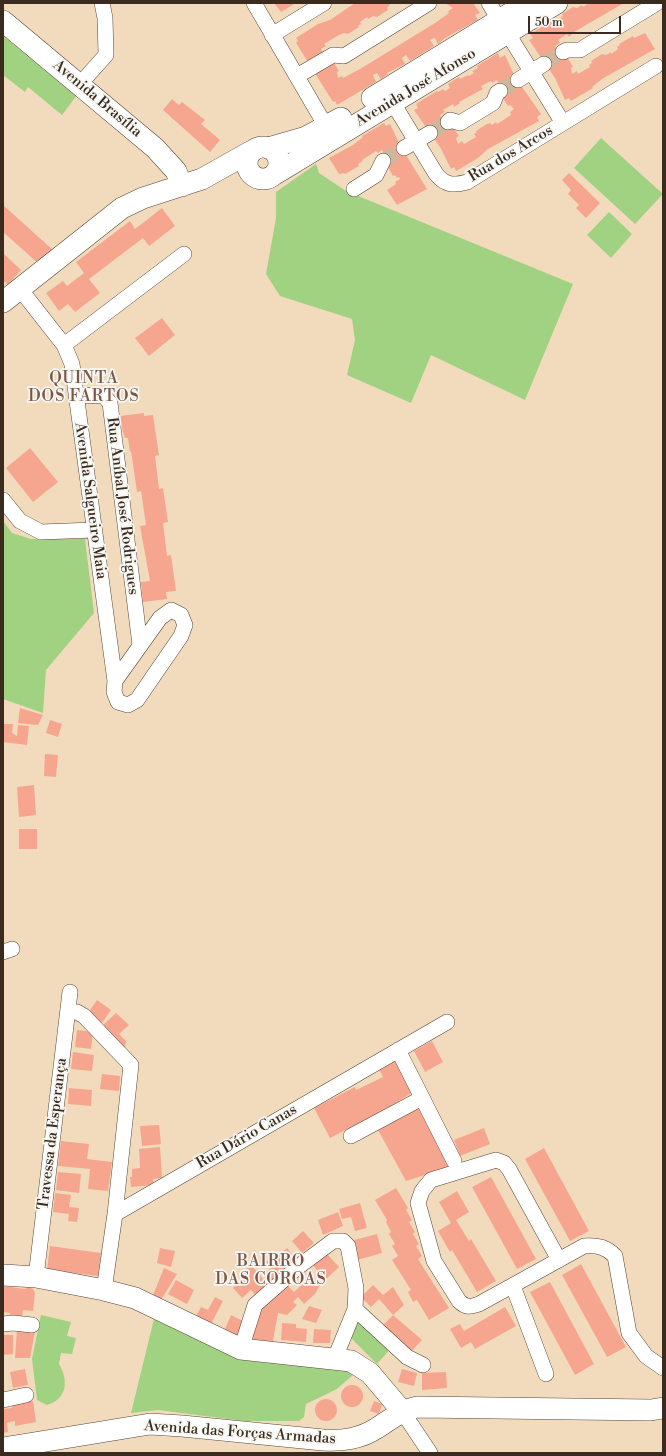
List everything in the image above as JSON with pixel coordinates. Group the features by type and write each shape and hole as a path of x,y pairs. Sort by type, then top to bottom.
{"street":[{"path":"80,84 106,55 105,18 102,3"},
{"path":"254,3 330,132"},
{"path":"297,76 333,55 344,56 429,3"},
{"name":"Avenida José Afonso","path":"202,179 266,177 330,132 499,19 527,3"},
{"name":"Avenida José Afonso","path":"3,302 122,208 143,198 202,179 259,150 330,132 393,103 499,19 557,3"},
{"path":"563,52 566,50 580,50 657,3"},
{"path":"272,35 317,5"},
{"path":"499,19 538,68 563,123"},
{"name":"Avenida Brasília","path":"3,21 155,148 176,171 182,186"},
{"name":"Rua dos Arcos","path":"393,103 410,145 442,181 452,185 466,182 656,66"},
{"path":"518,80 538,68"},
{"path":"448,122 450,120 460,123 493,103 497,93 500,91"},
{"path":"410,145 430,133"},
{"path":"259,150 276,154 278,159 278,169 266,177 252,177 247,168 248,157 259,150"},
{"path":"354,189 376,175 383,161"},
{"path":"64,345 184,254"},
{"name":"Avenida Salgueiro Maia","path":"20,289 64,345 72,364 115,681 114,692 118,702 128,705 137,700 181,636 185,625 181,615 171,610 160,618 115,681"},
{"name":"Rua Aníbal José Rodrigues","path":"76,395 104,396 110,403 140,645"},
{"path":"3,500 20,521 41,532 94,530"},
{"name":"Travessa da Esperança","path":"36,1277 70,992"},
{"path":"68,1011 77,1012 84,1016 132,1065 115,1214 104,1290"},
{"name":"Rua Dário Canas","path":"115,1214 447,1022"},
{"path":"398,1050 454,1161"},
{"path":"350,1136 422,1098"},
{"path":"559,1260 510,1169 504,1163 496,1160 431,1180 422,1191 418,1203 434,1261 459,1301 464,1306 470,1307 513,1286 584,1246 597,1245 608,1249 616,1256 630,1333 646,1356 663,1368"},
{"path":"241,1349 255,1305 298,1267 333,1241 343,1241 348,1246 356,1288 355,1309 334,1358"},
{"path":"3,1275 36,1277 104,1290 135,1298 241,1349 351,1361 370,1373 402,1412 430,1453"},
{"path":"513,1286 546,1374"},
{"path":"355,1309 407,1357 423,1365"},
{"path":"3,1324 13,1323 32,1325"},
{"path":"3,1400 26,1395"},
{"name":"Avenida das Forças Armadas","path":"3,1448 150,1424 323,1440 345,1440 365,1435 402,1412 411,1408 424,1406 651,1410 663,1408"}],"green space":[{"path":"3,33 77,95 62,115 28,87 25,92 3,75"},
{"path":"601,138 663,194 635,224 574,168"},
{"path":"316,164 319,173 346,191 573,284 525,400 431,355 411,403 347,375 355,340 352,319 280,296 266,274 276,218 276,192"},
{"path":"609,212 632,234 611,258 587,235"},
{"path":"3,521 12,533 31,539 85,539 94,613 46,670 43,713 3,699"},
{"path":"41,1315 71,1322 67,1336 76,1338 72,1354 61,1353 59,1364 65,1383 62,1394 54,1402 47,1405 37,1400 32,1359"},
{"path":"154,1319 233,1354 310,1363 311,1367 342,1370 354,1374 337,1389 306,1404 304,1417 299,1421 244,1421 158,1410 131,1413"},
{"path":"359,1321 391,1348 377,1364 349,1336 355,1323"}],"building":[{"path":"274,3 296,3 281,12"},
{"path":"355,3 391,3 387,8 388,10 377,17 373,16 368,19 367,17 360,22 361,24 358,26 359,27 348,34 344,33 339,35 324,44 326,46 321,49 324,54 332,59 339,71 337,72 338,78 342,76 343,78 360,69 435,23 449,13 448,11 453,8 445,3 473,3 480,13 475,15 478,20 445,38 438,44 435,38 430,40 434,46 410,61 406,55 402,58 405,64 387,73 388,74 381,79 377,73 373,75 376,82 337,105 335,101 333,102 296,43 298,41 296,38 318,24 330,20"},
{"path":"589,3 624,3 574,32 569,37 567,34 558,40 560,43 555,46 566,55 573,67 571,68 572,74 577,71 578,74 590,67 589,65 592,63 591,61 602,54 606,55 611,52 611,54 618,49 617,47 620,45 619,44 633,36 634,38 645,33 655,49 602,79 592,87 593,88 571,101 569,98 565,100 555,78 529,40 533,38 530,34 552,21 553,22 558,19 559,21 561,20 560,18 563,16 562,14 573,7 577,8 582,5 583,7"},
{"path":"498,53 500,58 505,55 515,77 541,114 537,117 539,121 488,149 478,158 456,171 454,167 451,169 440,147 414,110 418,108 416,104 437,91 438,92 443,89 445,91 450,88 448,84 459,77 460,79 474,73 472,71 478,68 477,66","holes":["497,80 500,86 501,95 508,106 510,105 514,109 510,112 511,115 497,124 496,122 492,125 490,123 487,124 476,131 477,132 474,134 476,137 464,144 462,141 458,144 456,138 459,136 450,123 443,120 440,115 445,112 443,110 453,104 454,107 460,103 459,102 483,89 481,86 491,81 492,83"]},
{"path":"172,99 179,105 182,102 205,120 201,124 220,140 210,152 163,110"},
{"path":"384,123 386,126 390,124 401,147 427,189 397,205 387,190 396,184 395,182 400,179 395,175 393,176 385,162 386,156 382,150 378,153 376,151 362,160 363,161 358,164 359,166 345,174 339,174 329,158 353,145 363,137 362,136"},
{"path":"569,173 600,203 586,218 576,208 579,205 568,194 571,190 562,180"},
{"path":"3,205 53,250 40,265 3,232"},
{"path":"162,208 175,226 149,246 143,238 89,279 100,293 75,312 68,304 59,311 46,293 63,281 67,286 84,273 76,262 130,221 135,229"},
{"path":"3,253 21,270 8,285 3,280"},
{"path":"162,318 175,335 149,356 135,338"},
{"path":"144,413 144,416 153,415 159,455 155,456 159,489 163,488 168,522 163,523 167,556 171,555 176,591 166,592 167,599 143,602 141,582 150,581 140,526 146,525 141,491 137,492 131,451 130,452 128,438 125,438 123,432 120,416"},
{"path":"30,448 58,482 33,502 6,468"},
{"path":"20,708 43,715 38,725 18,723"},
{"path":"50,720 62,724 58,737 46,733"},
{"path":"4,724 13,724 12,733 17,736 18,725 29,726 27,745 3,742"},
{"path":"45,754 58,755 56,777 44,776"},
{"path":"34,785 36,815 19,817 17,787"},
{"path":"19,829 37,829 37,849 19,849"},
{"path":"97,1000 111,1010 102,1023 88,1013"},
{"path":"116,1013 129,1025 119,1034 126,1041 125,1048 102,1026"},
{"path":"77,1030 93,1032 91,1049 75,1047"},
{"path":"432,1041 443,1062 425,1072 414,1051"},
{"path":"73,1052 94,1055 92,1071 71,1069"},
{"path":"396,1061 413,1092 372,1118 371,1117 330,1138 314,1108 355,1087 356,1090 383,1077 379,1070"},
{"path":"102,1074 120,1076 119,1091 100,1089"},
{"path":"69,1088 92,1090 91,1106 68,1104"},
{"path":"418,1108 450,1167 406,1181 378,1130"},
{"path":"159,1125 161,1144 142,1146 140,1126"},
{"path":"484,1128 490,1144 460,1156 454,1140"},
{"path":"61,1141 89,1144 87,1159 112,1162 108,1191 88,1189 90,1169 58,1166"},
{"path":"160,1147 162,1178 153,1179 154,1185 131,1187 130,1177 132,1177 132,1169 140,1168 139,1149"},
{"path":"544,1148 589,1231 570,1241 525,1159"},
{"path":"58,1172 81,1174 79,1193 56,1190"},
{"path":"491,1177 536,1259 517,1269 472,1187"},
{"path":"396,1188 408,1208 406,1210 412,1220 409,1222 415,1232 413,1234 419,1244 416,1246 422,1256 418,1259 449,1308 429,1320 417,1300 413,1302 408,1292 411,1290 392,1260 398,1256 392,1246 395,1244 389,1234 391,1232 386,1222 387,1220 375,1200"},
{"path":"457,1191 469,1212 456,1220 469,1241 471,1239 496,1281 477,1292 452,1250 450,1252 438,1231 451,1223 439,1202"},
{"path":"55,1193 71,1195 69,1207 79,1208 77,1222 68,1221 69,1214 53,1212"},
{"path":"360,1203 367,1228 355,1231 351,1217 342,1219 339,1209"},
{"path":"338,1212 343,1226 323,1235 318,1220"},
{"path":"303,1231 314,1243 302,1253 292,1241"},
{"path":"377,1234 382,1253 357,1260 354,1240"},
{"path":"50,1246 101,1253 98,1276 47,1270"},
{"path":"160,1248 175,1251 171,1267 157,1263"},
{"path":"287,1248 298,1261 271,1285 263,1275 271,1268 266,1262 276,1253 278,1256"},
{"path":"327,1254 339,1267 325,1280 312,1264 317,1259 319,1261"},
{"path":"581,1264 626,1347 607,1357 562,1275"},
{"path":"251,1265 270,1287 258,1298 251,1290 242,1298 233,1288 242,1280 239,1276"},
{"path":"164,1268 177,1274 161,1300 153,1295"},
{"path":"312,1276 320,1285 315,1294 304,1304 298,1297 293,1302 297,1305 287,1315 278,1313 272,1346 254,1342 251,1339 260,1308 287,1285 294,1292"},
{"path":"176,1280 194,1290 187,1304 168,1294"},
{"path":"550,1282 594,1364 575,1375 530,1292"},
{"path":"373,1285 383,1295 393,1287 404,1305 393,1315 379,1299 371,1307 361,1297"},
{"path":"3,1286 25,1289 29,1287 33,1289 35,1293 33,1311 23,1310 22,1316 10,1315 10,1313 3,1312"},
{"path":"215,1297 223,1301 211,1324 196,1316 201,1307 208,1310"},
{"path":"309,1306 322,1310 316,1323 302,1319"},
{"path":"505,1307 516,1326 475,1349 471,1342 461,1348 450,1329 460,1324 464,1331"},
{"path":"231,1315 243,1321 237,1335 225,1329"},
{"path":"393,1315 422,1340 410,1353 380,1328"},
{"path":"282,1323 296,1324 296,1328 307,1329 306,1342 281,1340"},
{"path":"314,1329 331,1330 330,1343 313,1343"},
{"path":"17,1330 35,1331 30,1358 15,1358"},
{"path":"3,1335 13,1335 13,1354 3,1355"},
{"path":"25,1369 28,1385 13,1388 10,1372"},
{"path":"402,1369 417,1373 414,1386 398,1382"},
{"path":"446,1372 447,1388 422,1390 422,1373"},
{"path":"348,1385 356,1385 363,1392 363,1400 356,1407 348,1407 341,1400 341,1392"},
{"path":"322,1399 330,1399 337,1406 337,1414 330,1421 322,1421 315,1414 315,1406"},
{"path":"33,1401 36,1422 15,1426 15,1421 7,1423 8,1432 3,1433 3,1409 12,1408 12,1404"},
{"path":"374,1401 382,1404 379,1414 370,1411"}],"tunnel":[{"path":"544,64 563,52"},
{"path":"500,91 518,80"},
{"path":"430,133 448,122"},
{"path":"383,161 404,148"}],"district":[{"name":"QUINTA DOS FARTOS","path":"84,388"},
{"name":"BAIRRO DAS COROAS","path":"271,1271"}]}
